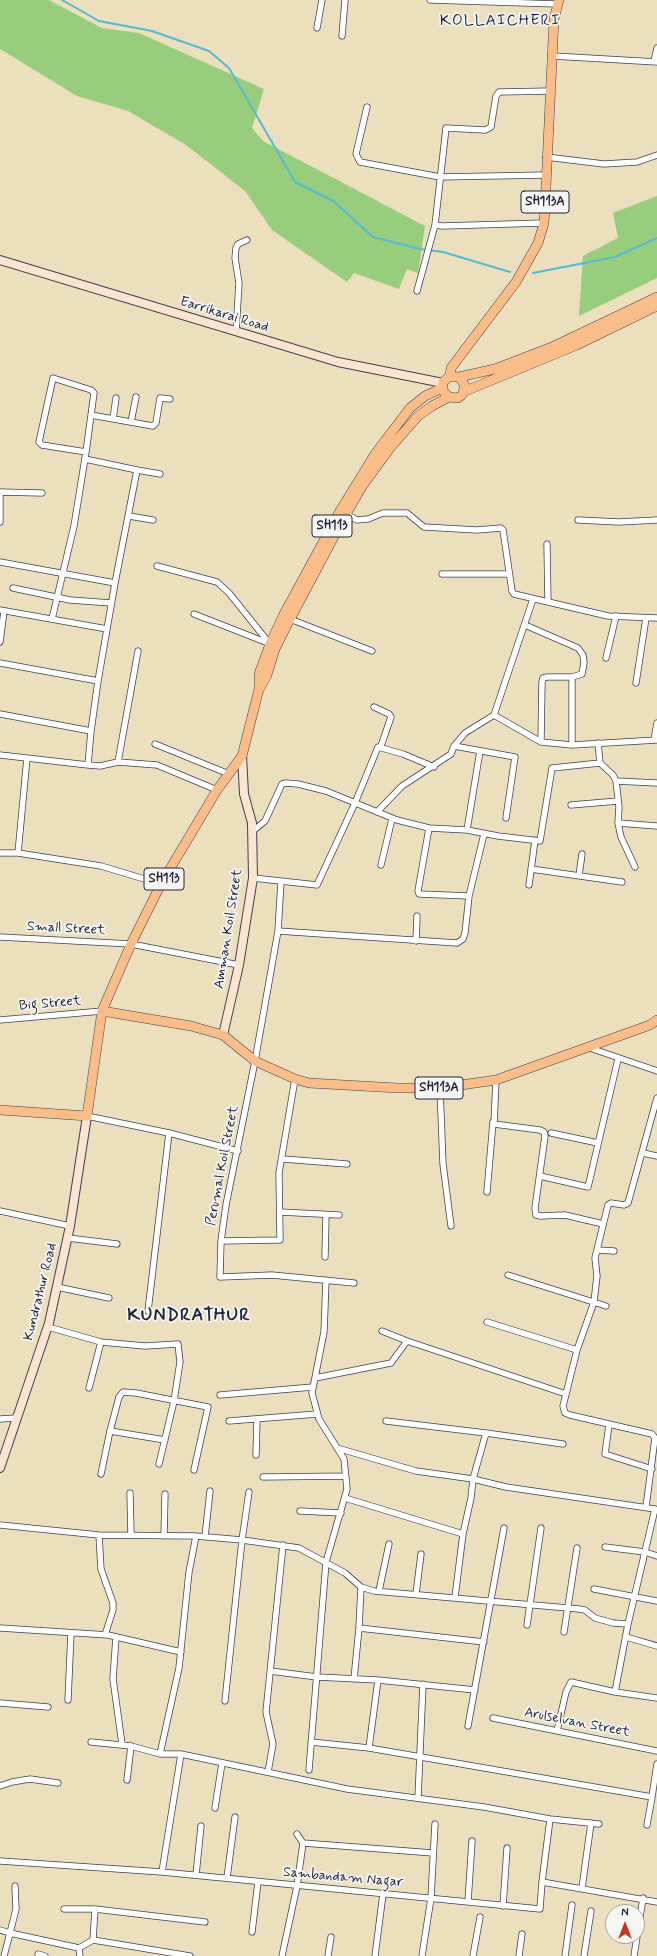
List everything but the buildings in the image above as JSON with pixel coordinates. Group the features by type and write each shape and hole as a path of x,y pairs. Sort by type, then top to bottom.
{"main road":[{"name":"SH113A","path":"448,381 451,368 516,282 538,243 544,223 546,157 554,19 558,2"},
{"name":"SH113","path":"87,1116 102,1011 131,944 161,884 217,790 242,756 259,689 259,674 343,512 375,454 410,408 448,381 495,370 552,347 657,297"},
{"name":"SH113","path":"273,646 290,619 343,512 404,430 418,416 432,406 449,398 458,398 463,392 577,345 657,306"},
{"path":"449,398 445,395 448,381 464,382 463,392"},
{"name":"SH113A","path":"102,1011 190,1026 223,1035 255,1061 295,1080 309,1083 398,1088 440,1088 496,1080 650,1025 657,1020"},
{"path":"0,1110 87,1116"}],"street":[{"path":"317,28 322,0"},
{"path":"342,36 345,0"},
{"path":"430,0 558,2"},
{"path":"553,56 655,61 657,48"},
{"path":"417,291 435,224 446,128 485,130 491,127 498,92 550,91"},
{"path":"367,107 356,154 360,162 440,177 546,174"},
{"path":"546,157 604,164 637,162 657,155"},
{"path":"435,224 442,226 544,223"},
{"path":"236,332 238,283 235,258 236,248 238,244 246,240"},
{"name":"Earrikarai Road","path":"0,260 338,362 448,381"},
{"path":"52,619 74,526 86,452 93,391 53,378 39,442 42,445 86,452"},
{"path":"131,422 136,397"},
{"path":"112,419 116,398"},
{"path":"91,415 156,425 160,398 170,399"},
{"path":"85,459 160,474"},
{"path":"88,765 98,681 111,603 137,470"},
{"path":"0,522 0,492 42,493"},
{"path":"343,512 357,520 368,519 383,513 407,512 424,527 477,530 501,528 503,530 512,591 514,594 608,616 657,618"},
{"path":"129,516 153,520"},
{"path":"578,520 619,522 657,520"},
{"path":"547,544 548,602"},
{"path":"0,562 115,583"},
{"path":"157,566 217,582 229,593 273,646"},
{"path":"442,574 510,574"},
{"path":"13,588 70,600 111,603"},
{"path":"377,812 402,786 434,767 451,754 454,746 465,733 494,715 533,599"},
{"path":"0,642 2,611 107,629"},
{"path":"194,614 273,646"},
{"path":"606,658 616,616"},
{"path":"636,683 646,618"},
{"path":"290,619 372,651"},
{"path":"525,625 578,648 583,655 584,670 582,674 572,677 543,678 541,742"},
{"path":"118,762 138,652"},
{"path":"0,663 98,681"},
{"path":"572,677 572,745"},
{"path":"253,878 317,885 355,803 376,749 381,746 391,717 389,714 374,707"},
{"path":"0,714 91,730"},
{"path":"494,715 541,742 572,745 656,740 657,723"},
{"path":"598,743 600,763 613,775 616,781 618,823 621,837 635,867"},
{"path":"155,744 229,774"},
{"path":"381,746 434,767"},
{"path":"454,746 515,757 506,818"},
{"path":"467,830 480,751"},
{"path":"0,755 100,766 118,762 157,765 217,790"},
{"name":"Amman Koil Street","path":"223,1035 239,965 253,878 253,831 244,794 242,756"},
{"path":"18,853 27,758"},
{"path":"253,831 265,821 282,784 298,784 326,791 392,819 429,828 467,830 484,834 540,841 552,768 600,763"},
{"path":"616,781 657,783"},
{"path":"571,805 618,801"},
{"path":"381,865 392,819"},
{"path":"618,823 657,826"},
{"path":"429,828 419,894 469,896"},
{"path":"278,931 457,943 463,939 469,896 484,834"},
{"path":"529,885 535,840"},
{"path":"0,853 18,853 101,866 161,884"},
{"path":"579,876 582,854"},
{"path":"531,868 622,882"},
{"name":"Perumal Koil Street","path":"281,882 278,931 238,1151 226,1205 221,1241 220,1277 272,1275 326,1280"},
{"path":"416,941 417,916"},
{"name":"Small Street","path":"0,937 131,944 239,965"},
{"name":"Big Street","path":"0,1020 102,1011"},
{"path":"587,1047 618,1059 657,1071"},
{"path":"540,1176 588,1187 618,1059"},
{"path":"221,1241 280,1240 279,1173 283,1159 295,1080"},
{"path":"487,1192 496,1080"},
{"path":"440,1088 443,1164 451,1226"},
{"path":"646,1507 656,1442 652,1434 565,1413 563,1406 578,1350 594,1302 597,1276 595,1258 609,1204 624,1205 628,1202 655,1118 657,1098"},
{"path":"87,1116 169,1133 238,1151"},
{"name":"Kundrathur Road","path":"0,1468 48,1327 68,1238 87,1116"},
{"path":"493,1122 497,1126 544,1132 545,1136 535,1208 536,1215 565,1215 603,1224"},
{"path":"148,1311 169,1133"},
{"path":"551,1133 598,1143"},
{"path":"643,1153 657,1156"},
{"path":"283,1159 347,1164"},
{"path":"0,1211 70,1226"},
{"path":"280,1212 339,1215"},
{"path":"325,1257 326,1215"},
{"path":"68,1238 117,1244"},
{"path":"597,1250 614,1251"},
{"path":"508,1275 606,1306"},
{"path":"308,1770 326,1562 347,1489 344,1459 318,1420 312,1393 324,1332 326,1280 354,1283"},
{"path":"57,1287 109,1298"},
{"path":"487,1322 578,1350"},
{"path":"48,1327 101,1342 145,1346 178,1344 180,1362 174,1401 159,1464"},
{"path":"382,1331 407,1341 566,1394"},
{"path":"315,1378 391,1362 407,1341"},
{"path":"89,1388 101,1342"},
{"path":"220,1395 313,1387"},
{"path":"100,1474 118,1397 123,1392 136,1393 208,1408 194,1470"},
{"path":"229,1421 257,1420 317,1414"},
{"path":"0,1418 17,1418"},
{"path":"256,1455 257,1420"},
{"path":"386,1421 563,1444"},
{"path":"609,1424 605,1454 652,1469"},
{"path":"110,1431 165,1440"},
{"path":"455,1597 463,1534 471,1498 473,1479 486,1433"},
{"path":"337,1448 416,1471 473,1479 506,1487 655,1508 628,1624 615,1692"},
{"path":"263,1477 345,1476"},
{"path":"205,1537 210,1491"},
{"path":"225,1701 242,1540 249,1492"},
{"path":"130,1493 131,1535"},
{"path":"164,1536 165,1494"},
{"path":"345,1498 463,1534"},
{"path":"300,1511 341,1513"},
{"path":"0,1525 99,1535 196,1536 283,1545 300,1548 345,1573 361,1587 379,1591 455,1597 491,1602 567,1607 585,1610 595,1618 613,1623 628,1624"},
{"path":"468,1726 504,1528"},
{"path":"527,1625 541,1528"},
{"path":"99,1535 101,1569 113,1603 113,1610 107,1635"},
{"path":"160,1754 179,1668 189,1572 196,1536"},
{"path":"379,1591 389,1544"},
{"path":"268,1772 273,1744 266,1712 283,1545"},
{"path":"605,1547 645,1552 657,1556"},
{"path":"564,1632 577,1548"},
{"path":"416,1594 421,1554"},
{"path":"354,1679 361,1587"},
{"path":"594,1589 657,1601"},
{"path":"0,1628 107,1635 180,1652"},
{"path":"359,1628 484,1642"},
{"path":"68,1700 71,1633"},
{"path":"116,1637 112,1679 122,1744"},
{"path":"626,1637 657,1646"},
{"path":"270,1671 317,1677 378,1680 475,1690"},
{"path":"369,1748 378,1680"},
{"path":"557,1731 566,1692 570,1682 615,1692 657,1698"},
{"path":"418,1798 423,1684"},
{"path":"0,1703 48,1707"},
{"name":"Arulselvan Street","path":"493,1718 657,1751"},
{"path":"91,1742 122,1744 160,1754 181,1754 347,1789 484,1807 550,1819 599,1824"},
{"path":"311,1742 369,1748 652,1797"},
{"path":"126,1780 131,1746"},
{"path":"162,1872 181,1754"},
{"path":"215,1808 222,1763"},
{"path":"647,1825 657,1764"},
{"path":"0,1786 30,1779 58,1783"},
{"path":"227,1878 235,1817"},
{"path":"550,1819 542,1882 643,1898 657,1902"},
{"path":"582,1888 591,1823"},
{"path":"422,1956 431,1898 432,1853 436,1824"},
{"path":"196,1875 201,1826"},
{"path":"282,1956 297,1886 303,1843 297,1834"},
{"path":"468,1902 472,1840"},
{"path":"303,1843 432,1853"},
{"path":"503,1906 507,1848"},
{"name":"Sambandam Nagar","path":"0,1860 196,1875 540,1910 542,1882"},
{"path":"252,1932 258,1882"},
{"path":"4,1956 16,1909 15,1886"},
{"path":"375,1956 383,1894"},
{"path":"634,1956 643,1898"},
{"path":"564,1956 572,1905"},
{"path":"64,1909 95,1909 205,1922"},
{"path":"93,1940 95,1909"},
{"path":"584,1956 591,1911"},
{"path":"473,1956 480,1917"},
{"path":"0,1930 79,1948 93,1940 190,1956"},
{"path":"519,1956 522,1934"},
{"path":"328,1956 331,1937"},
{"path":"79,1948 80,1956"},
{"path":"38,1954 45,1956"}],"green space":[{"path":"0,0 49,0 102,28 139,33 264,89 252,128 263,141 425,226 418,273 407,269 399,289 354,273 347,282 272,230 245,191 186,145 128,111 77,96 0,49"},
{"path":"657,196 657,278 579,316 583,256 618,238 613,213"}],"waterway":[{"path":"62,0 99,21 152,31 209,51 229,68 295,182 333,201 373,237 420,249 443,252 510,272"},
{"path":"533,273 615,257 657,238"}],"district":[{"name":"KOLLAICHERI","path":"500,22"},
{"name":"KUNDRATHUR","path":"189,1316"}]}
